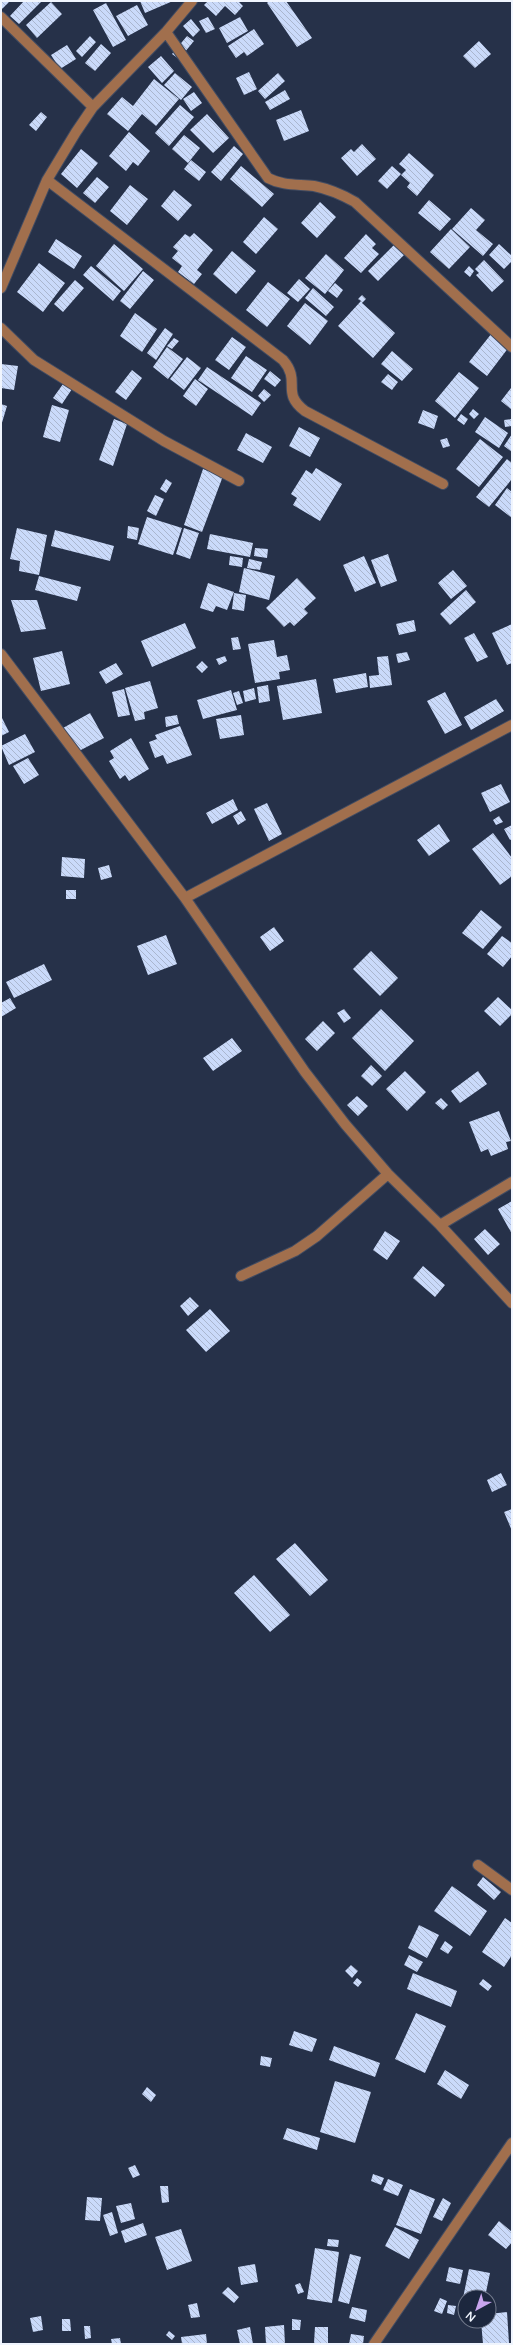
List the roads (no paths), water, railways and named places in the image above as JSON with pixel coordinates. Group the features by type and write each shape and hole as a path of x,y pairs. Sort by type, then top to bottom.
{"street":[{"path":"2,281 47,180 94,107 166,32 192,1"},
{"path":"1,17 94,107"},
{"path":"166,32 268,178 276,182 313,186 337,192 355,202 512,347"},
{"path":"47,180 283,360 293,374 292,395 295,404 305,411 443,484"},
{"path":"1,328 41,364 164,441 239,481"},
{"path":"1,654 185,898 305,1072 388,1174 440,1225 512,1303"},
{"path":"185,898 512,725"},
{"path":"241,1276 295,1251 318,1236 388,1174"},
{"path":"440,1225 512,1182"},
{"path":"478,1865 512,1890"},
{"path":"374,2344 512,2143"}]}
